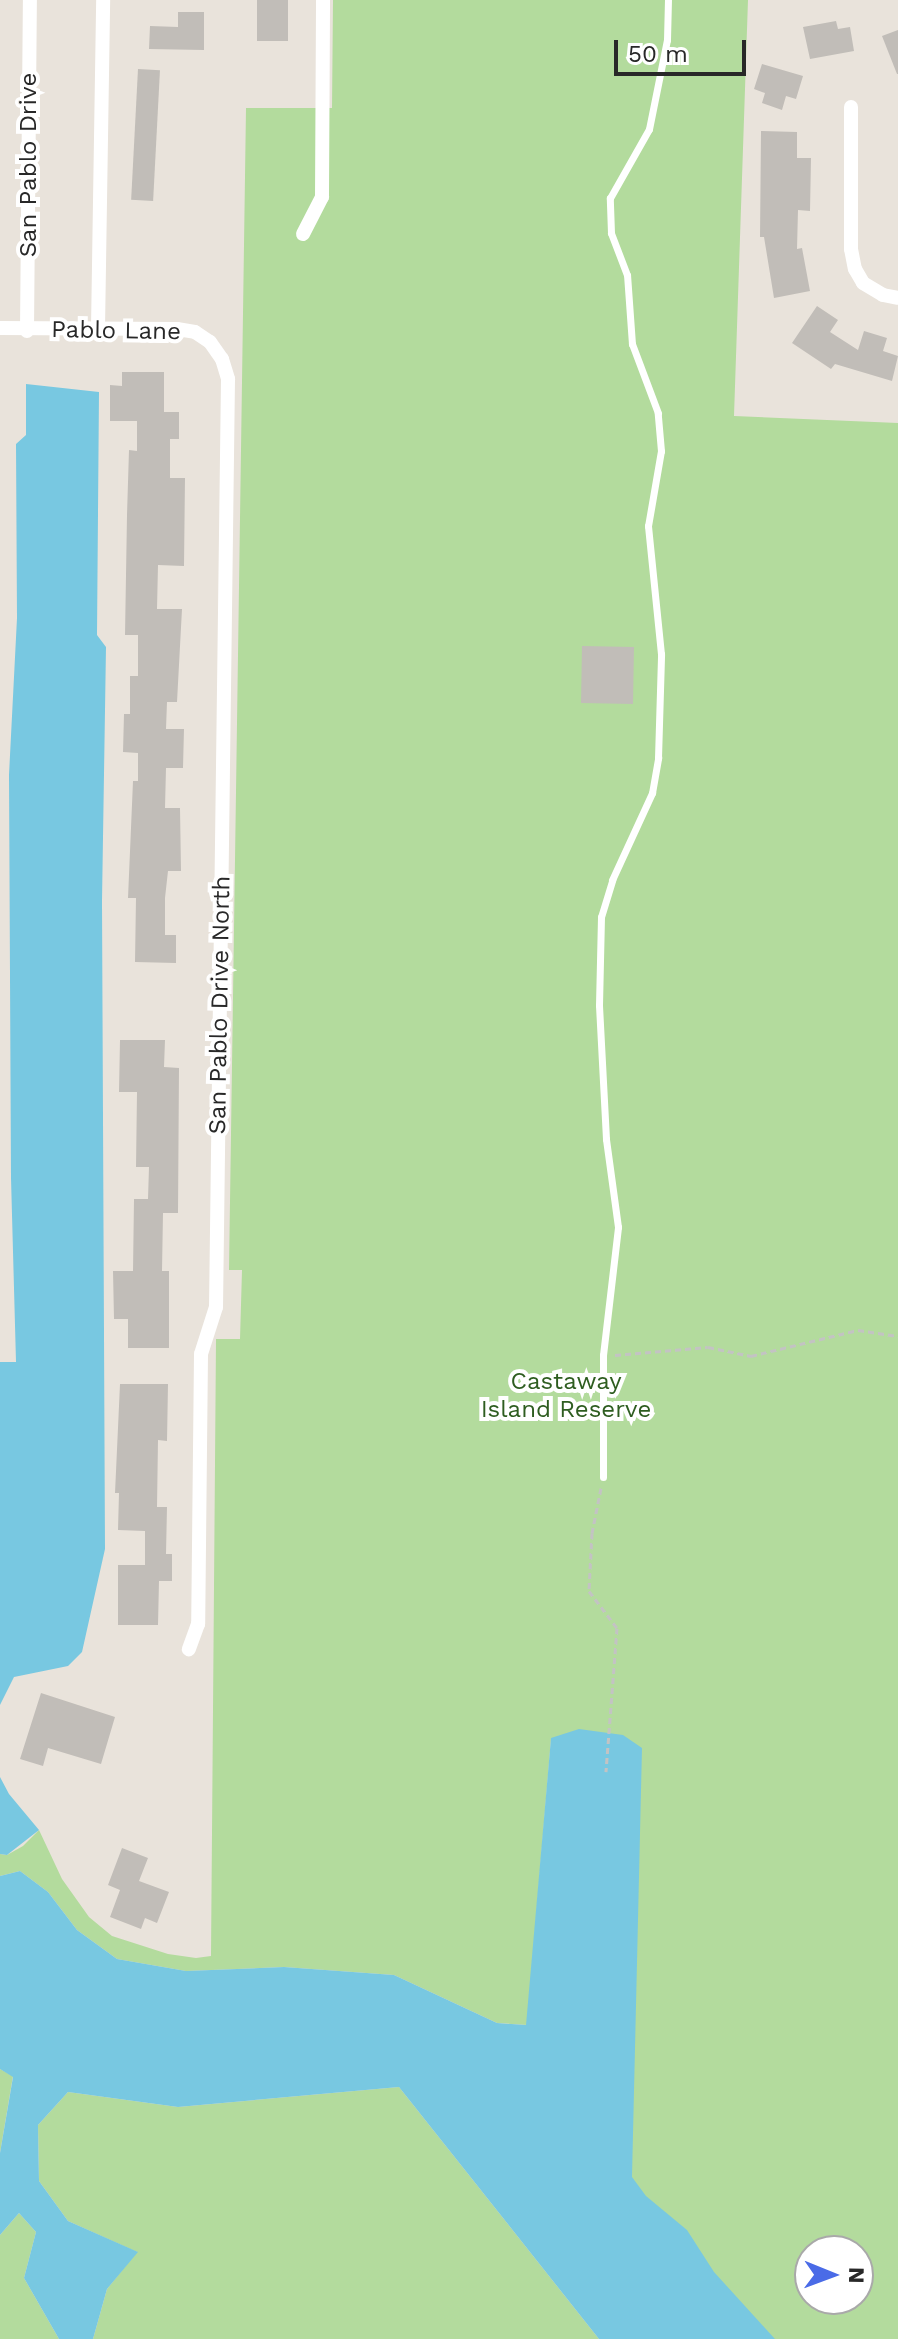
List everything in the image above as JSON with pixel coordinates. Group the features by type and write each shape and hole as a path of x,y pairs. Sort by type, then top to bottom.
{"street":[{"name":"San Pablo Drive","path":"27,331 30,0"},
{"path":"98,329 103,0"},
{"path":"303,234 322,197 323,0"},
{"path":"851,107 851,249 855,269 863,283 883,295 898,298"},
{"name":"Pablo Lane","path":"0,328 27,331 98,329 195,332 210,342 222,359"},
{"name":"San Pablo Drive North","path":"189,1649 198,1624 201,1354 216,1307 229,397 222,359"}],"lane":[{"path":"603,1477 603,1355 618,1227 606,1139 599,1005 601,917 612,880 652,793 658,758 661,654 648,526 661,451 658,413 632,344 627,275 611,233 610,198 649,129 667,40 668,0"}],"path":[{"path":"603,1355 708,1347 751,1356 858,1330 898,1336"},
{"path":"603,1477 592,1533 589,1591 617,1628 606,1772"}],"green space":[{"name":"Castaway Island Reserve","path":"333,0 748,0 734,416 898,423 898,2339 628,2339 551,1739 527,2025 497,2023 394,1975 284,1967 186,1971 117,1959 77,1930 48,1892 20,1871 0,1876 0,1854 7,1855 23,1846 39,1830 62,1879 89,1917 112,1936 168,1954 196,1958 211,1956 216,1339 240,1339 242,1270 229,1270 246,108 332,108"},
{"path":"0,2069 13,2076 0,2153"},
{"path":"399,2087 599,2339 93,2339 107,2289 137,2252 68,2221 39,2181 38,2125 68,2092 178,2107"},
{"path":"19,2213 36,2232 24,2278 59,2339 0,2339 0,2235"}],"water":[{"path":"26,384 99,392 97,635 106,647 102,901 105,1549 82,1652 68,1666 14,1677 0,1705 0,1362 16,1362 11,1178 9,775 17,618 16,444 26,435"},
{"path":"579,1729 623,1735 642,1748 632,2177 646,2196 687,2230 714,2272 775,2339 599,2339 399,2087 178,2107 68,2092 38,2125 39,2181 68,2221 138,2252 107,2289 93,2339 59,2339 24,2278 36,2232 19,2213 0,2235 0,2153 13,2077 0,2069 0,1876 20,1871 48,1892 77,1930 117,1959 186,1971 284,1967 394,1975 497,2023 526,2025 551,1738"},
{"path":"0,1777 9,1794 39,1830 7,1855 0,1854"}],"building":[{"path":"257,0 288,0 288,41 257,41"},
{"path":"178,12 204,12 204,50 149,49 150,26 178,27"},
{"path":"836,21 838,29 850,27 854,51 810,59 803,27"},
{"path":"898,30 898,74 897,74 882,36"},
{"path":"762,64 803,76 796,99 786,96 782,110 762,103 765,93 754,89"},
{"path":"138,69 160,70 153,201 131,200"},
{"path":"761,131 797,132 797,158 811,158 810,211 798,210 797,249 802,248 810,291 774,298 764,237 760,237"},
{"path":"817,306 838,320 830,332 858,350 864,331 887,338 883,351 898,356 892,381 835,364 831,369 792,343"},
{"path":"122,372 164,372 164,412 179,412 179,439 170,439 170,478 185,478 184,566 158,565 157,609 182,609 177,702 167,702 166,729 184,729 183,768 166,768 165,808 180,808 181,871 168,871 165,898 165,935 176,935 176,963 135,962 136,898 128,898 133,781 138,781 138,753 123,752 124,714 130,714 130,676 138,676 138,635 125,635 127,515 129,450 137,451 137,421 110,421 110,385 122,386"},
{"path":"582,646 634,647 633,704 581,703"},
{"path":"120,1040 165,1040 164,1067 179,1068 178,1213 163,1213 162,1271 169,1271 169,1348 128,1348 128,1319 114,1319 113,1271 133,1271 134,1199 148,1199 149,1167 136,1167 137,1092 119,1092"},
{"path":"120,1384 168,1384 167,1441 158,1440 157,1507 167,1507 166,1554 172,1554 172,1581 159,1581 158,1625 118,1625 118,1565 145,1565 145,1531 118,1530 119,1493 115,1493"},
{"path":"41,1693 115,1717 101,1764 48,1748 43,1766 20,1759"},
{"path":"122,1848 148,1858 139,1881 169,1892 157,1923 145,1918 141,1929 110,1917 120,1890 108,1885"}]}
